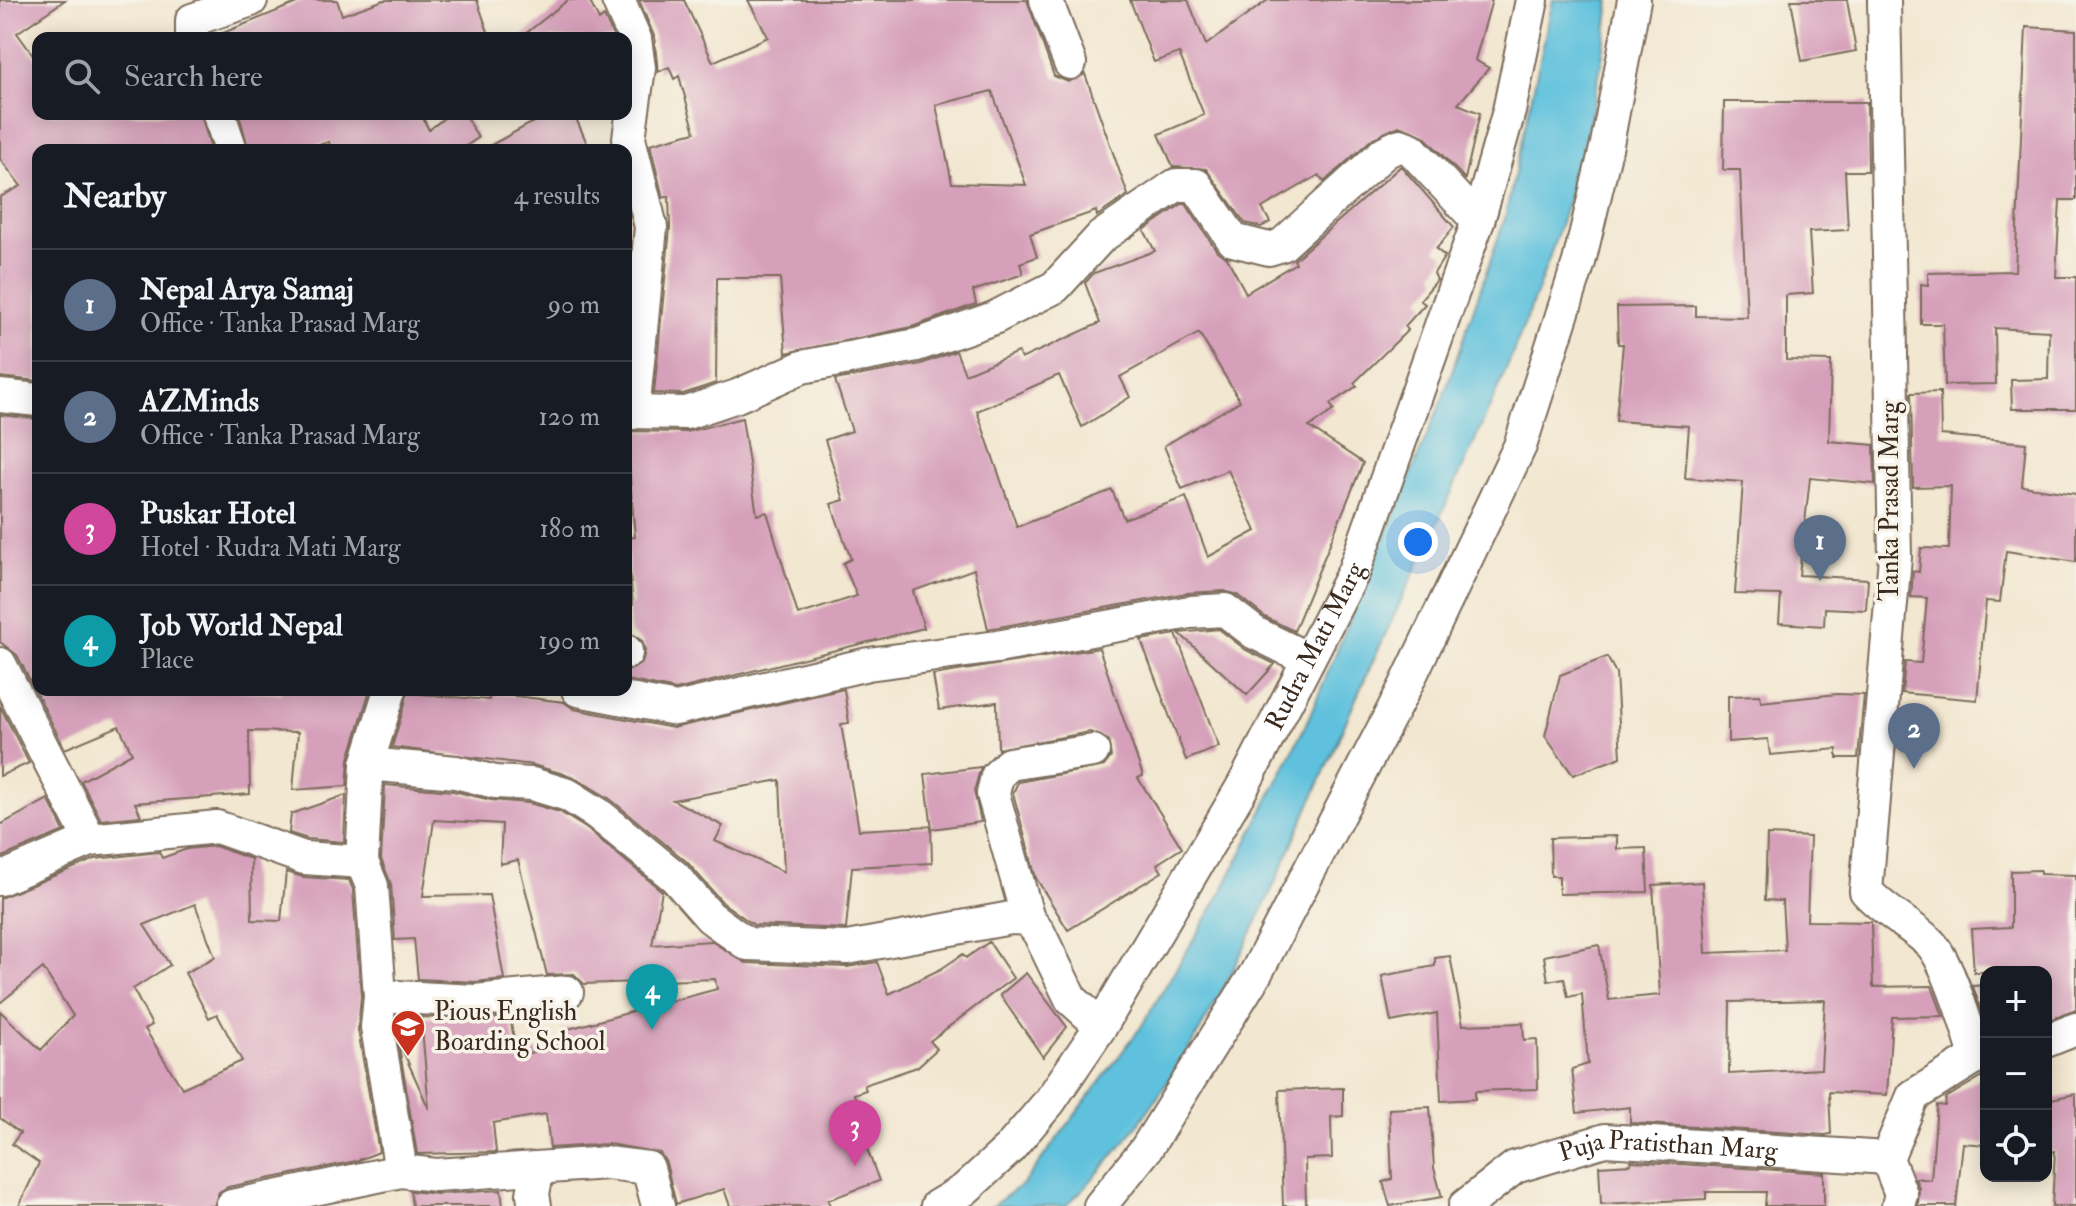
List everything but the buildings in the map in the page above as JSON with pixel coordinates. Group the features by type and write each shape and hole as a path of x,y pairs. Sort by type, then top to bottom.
{"street":[{"path":"192,32 192,20 251,0"},
{"path":"618,0 632,32"},
{"path":"1046,0 1070,63"},
{"name":"Rudra Mati Marg","path":"937,1206 964,1190 1009,1149 1050,1101 1101,1026 1243,786 1354,571 1478,221 1509,111 1532,0"},
{"path":"1100,1206 1146,1149 1256,973 1405,687 1520,446 1579,262 1607,144 1634,0"},
{"name":"Tanka Prasad Marg","path":"1884,0 1895,557 1866,891 1884,911 1932,944 1980,1054"},
{"path":"632,32 639,68 632,117"},
{"path":"221,120 229,144"},
{"path":"630,144 632,120"},
{"path":"632,412 686,413 737,396 802,367 917,345 994,318 1055,287 1101,237 1176,185 1196,185 1233,240 1269,249 1282,245 1385,152 1400,145 1411,149 1478,221"},
{"path":"632,150 651,227 632,394"},
{"path":"0,396 32,399"},
{"path":"616,696 676,709 868,664 997,647 1190,612 1225,610 1255,633 1308,659"},
{"path":"0,664 90,840"},
{"path":"388,696 367,764 362,862 372,886 380,996 377,1027 401,1171"},
{"path":"1093,751 1009,764 997,776 993,794 1028,919 1039,933 1071,999 1101,1026"},
{"path":"367,764 456,772 495,782 532,784 568,795 598,814 675,877 710,917 747,944 847,948 1011,918 1028,919"},
{"path":"0,879 90,840 217,827 304,858 362,862"},
{"path":"380,996 475,1001 567,992"},
{"path":"2052,1039 2076,1029"},
{"path":"1898,1206 1901,1194 1887,1158 1913,1096 1980,1057"},
{"name":"Puja Pratisthan Marg","path":"1465,1206 1515,1167 1605,1140 1887,1158"},
{"path":"232,1206 401,1171 436,1175 635,1164 648,1168 658,1206"},
{"path":"535,1206 533,1194 538,1168"}],"water":[{"path":"1553,0 1610,0 1597,87 1576,174 1549,260 1481,428 1368,672 1275,884 1204,1024 1163,1090 1117,1151 1066,1206 992,1206 1023,1184 1141,1027 1221,894 1307,722 1442,400 1505,218"}],"place":[{"name":"Nepal Arya Samaj","path":"1820,581"},
{"name":"AZMinds","path":"1914,769"},
{"name":"Job World Nepal","path":"652,1030"},
{"name":"Pious English Boarding School","path":"408,1058"},
{"name":"Puskar Hotel","path":"855,1166"}]}
